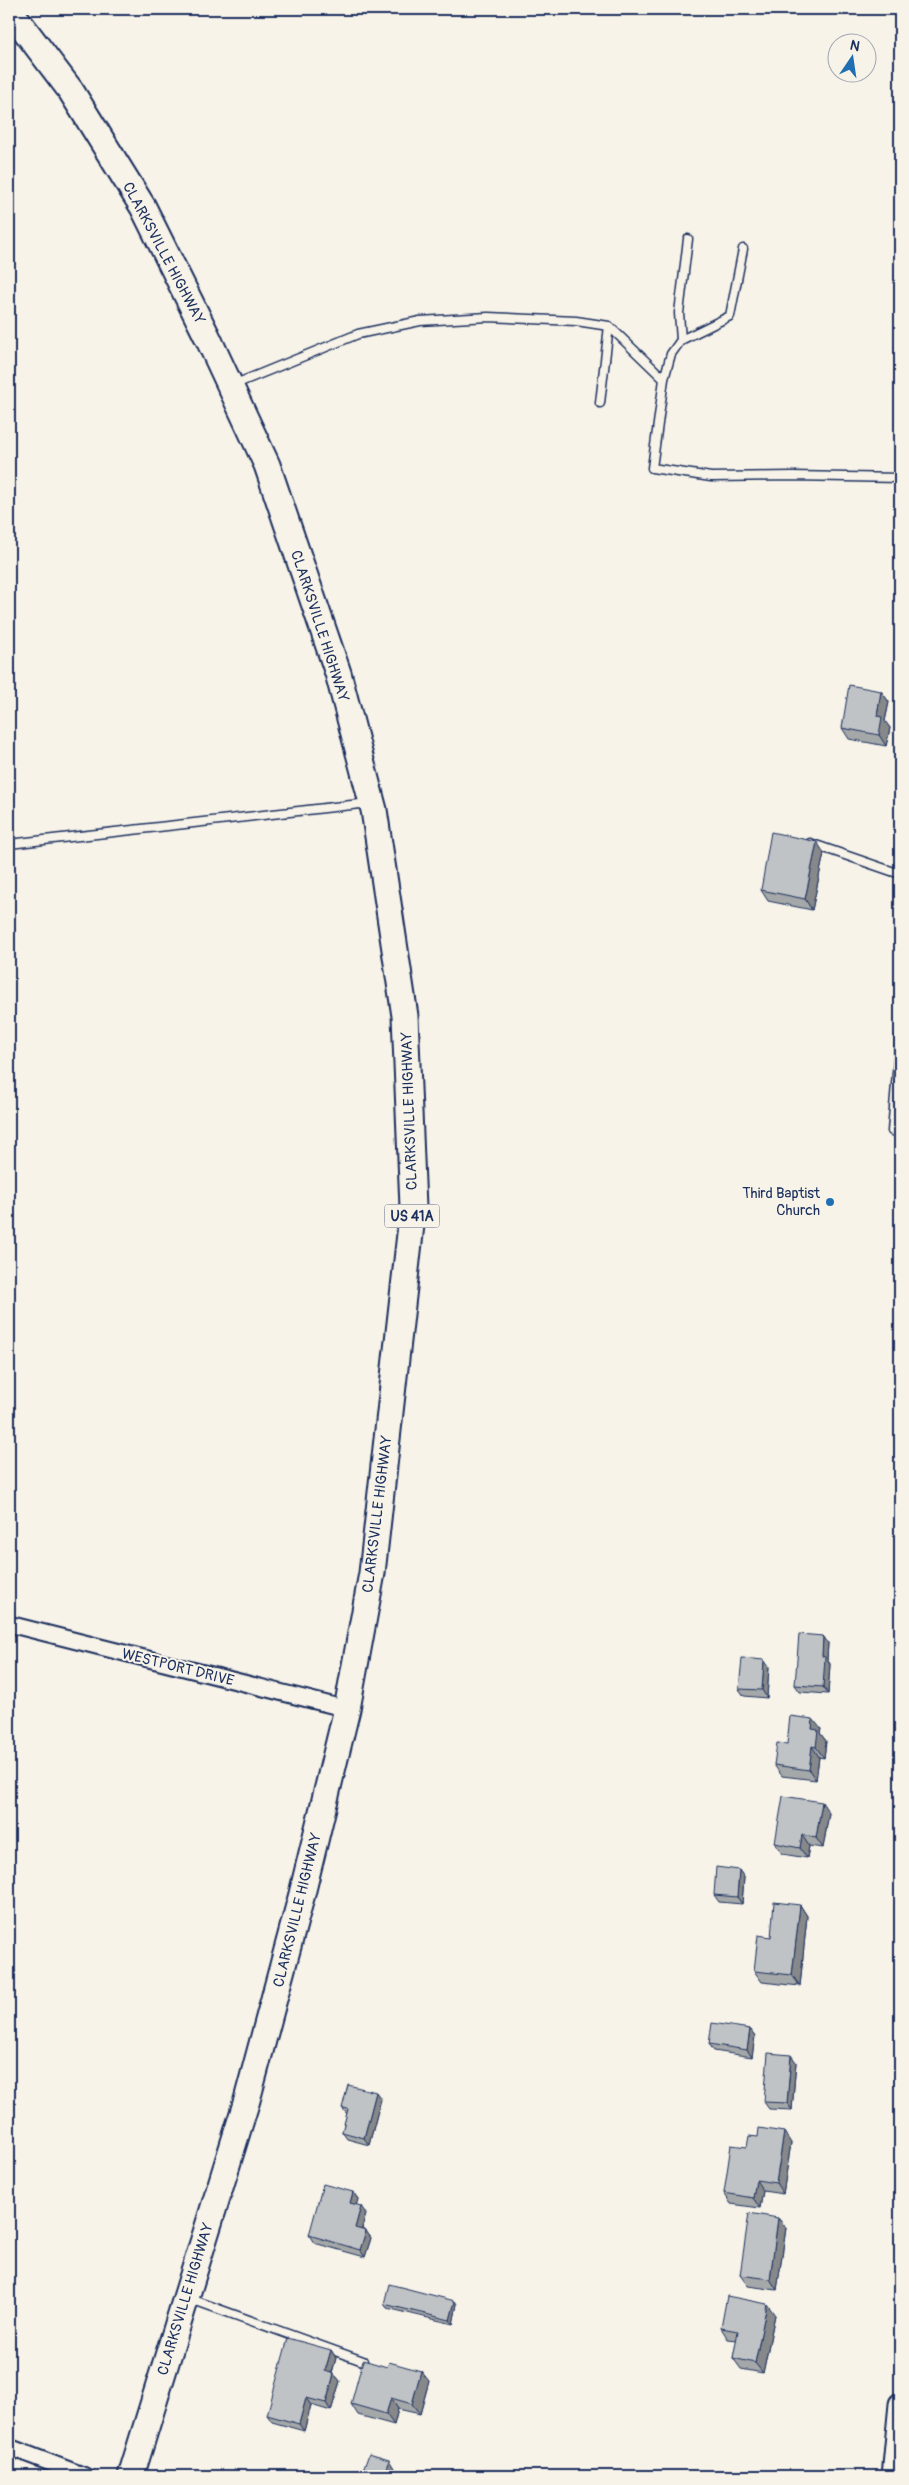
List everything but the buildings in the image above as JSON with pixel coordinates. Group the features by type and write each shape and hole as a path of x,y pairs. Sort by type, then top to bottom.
{"main road":[{"name":"CLARKSVILLE HIGHWAY","path":"9,9 71,91 143,207 230,386 266,465 338,673 371,802 405,1016 413,1207 372,1573 347,1709 300,1901 247,2100 131,2476"},
{"path":"893,2476 900,2404"}],"street":[{"name":"WESTPORT DRIVE","path":"9,1624 347,1709"},
{"path":"9,2447 85,2476"}],"lane":[{"path":"681,340 678,314 688,239"},
{"path":"742,249 730,316 681,340 671,354 664,378 652,468 711,477 900,478"},
{"path":"230,386 358,334 420,321 488,317 576,322 609,326 664,378"},
{"path":"600,403 609,326"},
{"path":"9,844 371,802"},
{"path":"805,841 900,874"},
{"path":"900,1038 892,1131 900,1132"},
{"path":"186,2298 363,2361"}],"place":[{"name":"Third Baptist Church","path":"830,1202"}]}
